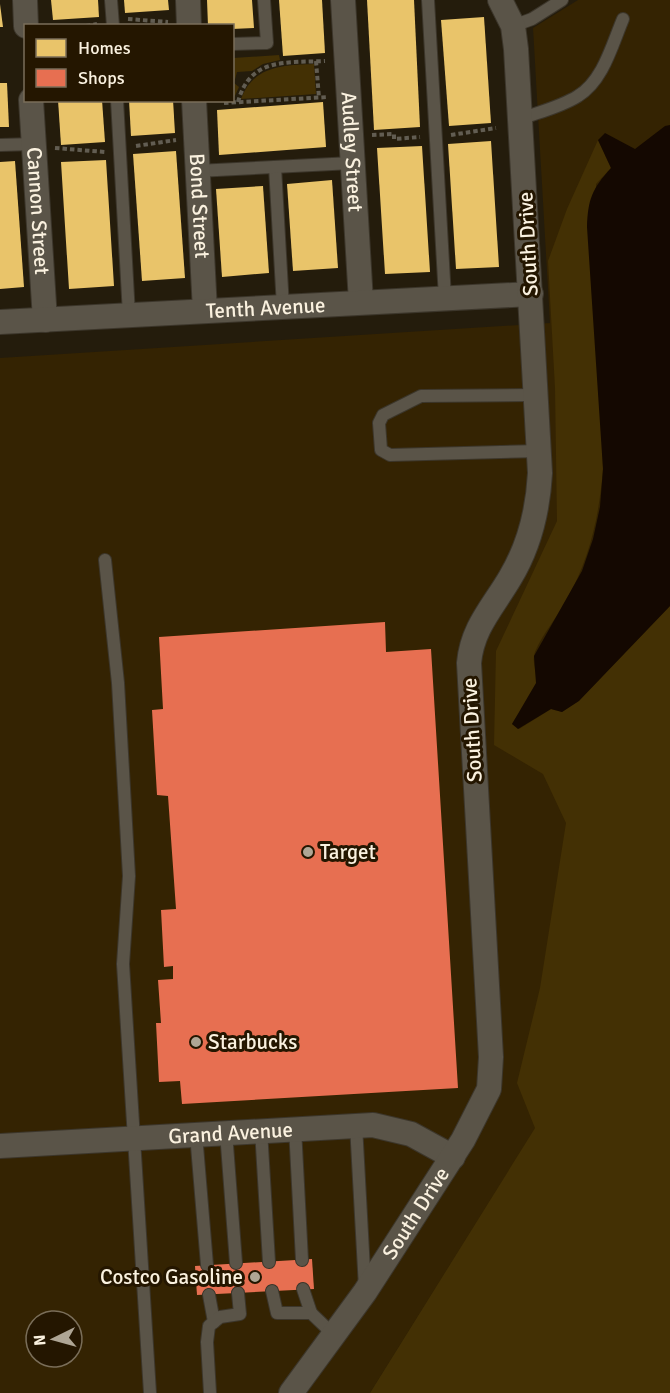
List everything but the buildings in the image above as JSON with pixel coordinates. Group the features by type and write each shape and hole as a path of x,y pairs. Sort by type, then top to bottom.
{"street":[{"path":"25,0 26,24"},
{"path":"181,23 188,0"},
{"name":"Audley Street","path":"343,0 361,302"},
{"path":"500,0 513,26"},
{"name":"South Drive","path":"291,1393 335,1336 453,1157 483,1104 491,1073 468,684 471,646 476,629 511,577 529,539 539,495 540,450 513,26"},
{"name":"Cannon Street","path":"32,102 44,146 45,320"},
{"name":"Bond Street","path":"194,102 205,311"},
{"name":"Tenth Avenue","path":"0,322 531,294"},
{"name":"Grand Avenue","path":"0,1146 356,1125 399,1130 453,1157"}],"lane":[{"path":"111,0 118,22"},
{"path":"234,44 267,43 264,0"},
{"path":"428,0 445,298"},
{"path":"513,26 532,19 562,0"},
{"path":"520,119 577,97 588,88 597,77 623,19"},
{"path":"117,102 129,315"},
{"path":"0,146 44,146"},
{"path":"197,171 352,163"},
{"path":"274,167 283,307"},
{"path":"536,395 421,396 384,415 379,423 380,444 381,450 390,455 540,450"},
{"path":"105,560 118,683 129,876 123,964 150,1393"},
{"path":"356,1125 365,1292"},
{"path":"295,1128 302,1260"},
{"path":"261,1130 269,1262"},
{"path":"226,1132 236,1263"},
{"path":"196,1134 207,1265"},
{"path":"303,1289 310,1313 335,1336"},
{"path":"272,1291 277,1313 310,1313"},
{"path":"210,1393 207,1342 209,1326 220,1317 240,1314 238,1293"},
{"path":"209,1295 214,1322"}],"path":[{"path":"118,22 181,23"},
{"path":"237,102 246,81 263,67 330,60"},
{"path":"316,61 319,98"},
{"path":"224,103 332,97"},
{"path":"444,136 473,136 472,130 496,128"},
{"path":"372,135 394,134 394,141 422,137"},
{"path":"129,148 157,141 179,140"},
{"path":"44,146 107,153"}],"shaded area":[{"path":"578,0 670,0 670,941 606,1015 370,1393 0,1393 0,358 550,323 533,28"},
{"path":"279,55 280,60 263,64 252,71 237,72 234,83 234,58"},
{"path":"314,64 316,94 241,99 246,88 261,74 280,67"},
{"path":"234,83 239,87 234,98"},
{"path":"670,125 670,606 579,701 562,712 551,709 518,729 512,724 536,683 534,656 582,571 593,539 600,507 603,469 587,227 592,195 611,168 598,140 605,133 635,149 665,126"},
{"path":"598,140 611,168 596,184 603,469 599,504 592,537 581,569 566,601 535,652 536,684 512,724 519,729 551,709 562,712 578,701 670,606 670,1393 370,1393 535,1128 517,1083 540,988 566,823 543,774 494,745 496,651 557,521 555,388 548,261 567,209"}],"place":[{"name":"Target","path":"308,852"},
{"name":"Starbucks","path":"196,1042"},
{"name":"Costco Gasoline","path":"255,1277"}]}
